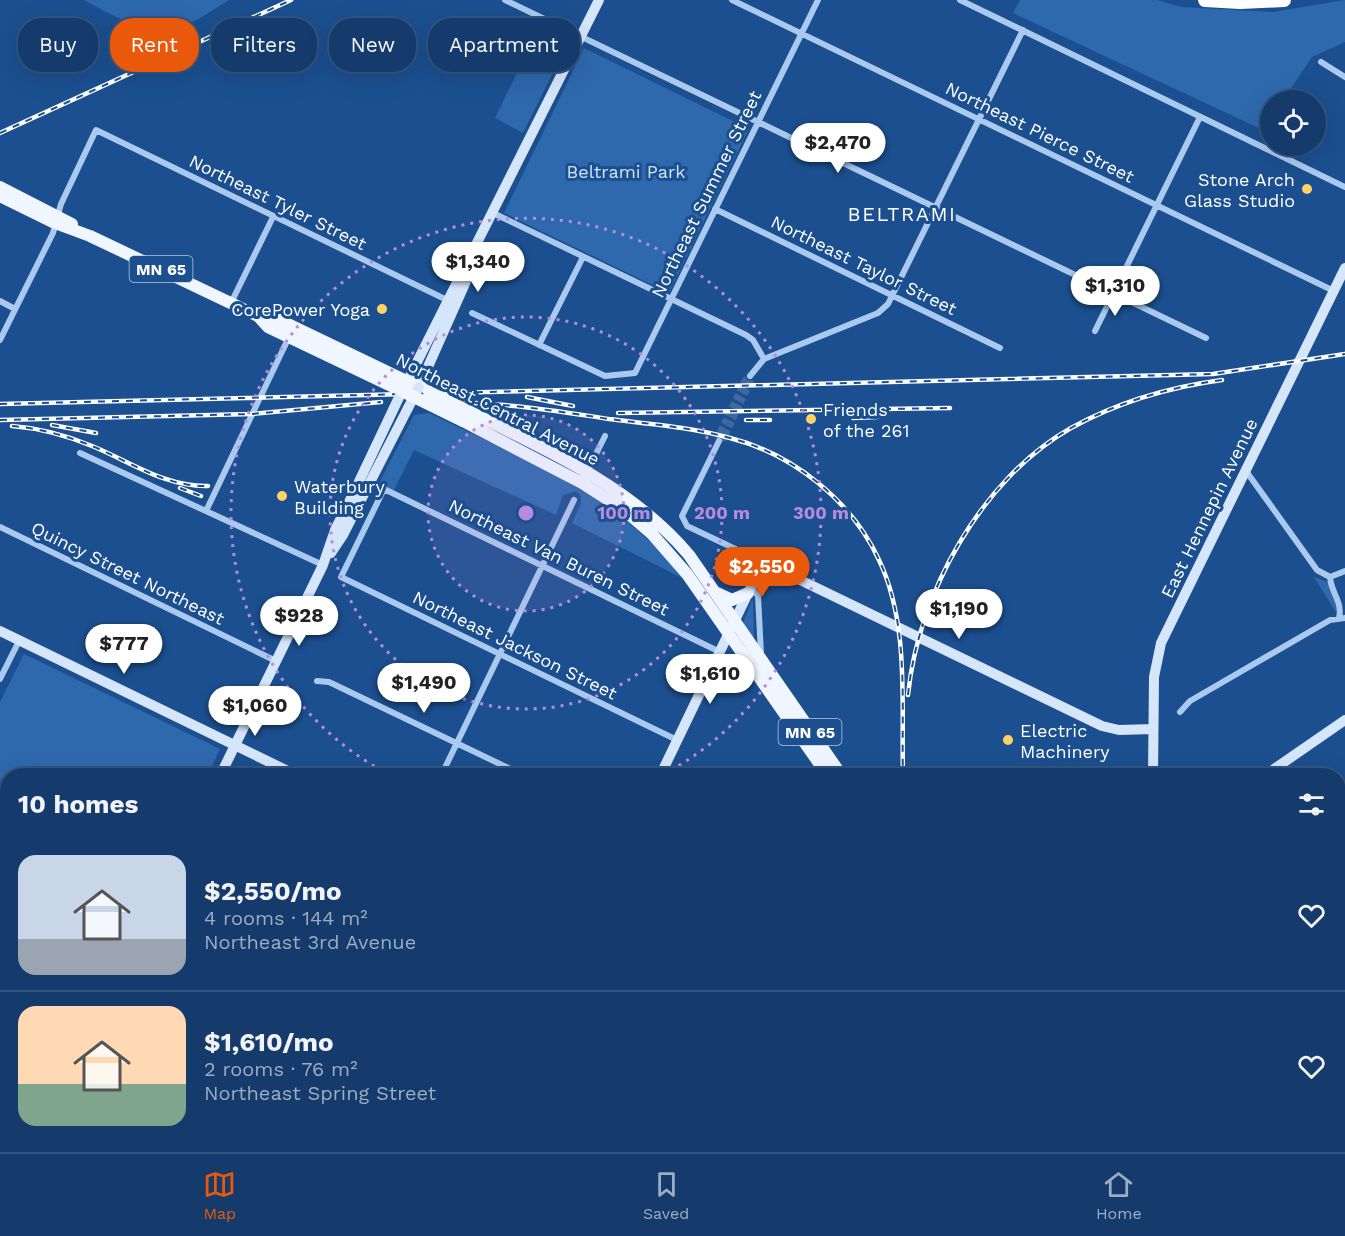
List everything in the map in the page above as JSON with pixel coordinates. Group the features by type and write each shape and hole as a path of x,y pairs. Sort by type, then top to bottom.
{"highway":[{"path":"1205,0 1284,0"}],"main road":[{"path":"411,389 424,348 447,300 492,217 598,0"},
{"name":"Northeast Central Avenue","path":"0,187 90,236 258,316 273,317 306,339 411,389 629,499 661,524 689,555 761,660 830,768"},
{"name":"Northeast Central Avenue","path":"0,196 56,219"},
{"path":"224,768 322,565 335,530 361,490 411,389 435,353 472,271 492,217"},
{"name":"East Hennepin Avenue","path":"1153,768 1154,668 1161,643 1345,268"},
{"name":"Northeast Central Avenue","path":"258,316 268,327 289,337 306,339"},
{"name":"Northeast Central Avenue","path":"584,478 652,534 687,573 729,634 830,768"},
{"path":"664,768 763,562 1102,726 1119,730 1153,729"},
{"path":"711,586 729,600 742,598 750,590"},
{"path":"0,631 282,768"},
{"path":"1276,768 1345,720"}],"street":[{"path":"505,0 1206,338"},
{"name":"Northeast Pierce Street","path":"732,0 1334,291"},
{"name":"Northeast Summer Street","path":"539,345 605,376 635,373 818,0"},
{"path":"960,0 1345,187"},
{"path":"750,376 764,359 878,313 892,296 1023,30"},
{"path":"1322,63 1345,77"},
{"path":"1095,331 1200,117"},
{"name":"Northeast Tyler Street","path":"56,219 96,130 447,300"},
{"name":"Northeast Taylor Street","path":"715,209 1000,348"},
{"path":"231,303 273,217"},
{"path":"492,217 583,257 746,335 753,340 764,359"},
{"path":"0,340 56,219"},
{"path":"472,313 539,345 583,257"},
{"path":"0,302 15,309"},
{"path":"206,511 289,337"},
{"path":"584,478 605,436"},
{"path":"719,441 682,516 683,521 687,526 763,562"},
{"path":"80,453 322,565"},
{"path":"1246,471 1317,570 1330,577"},
{"name":"Northeast Van Buren Street","path":"341,577 384,489 720,652"},
{"path":"445,768 574,500"},
{"name":"Quincy Street Northeast","path":"0,527 276,661"},
{"path":"1330,577 1345,571"},
{"name":"Northeast Jackson Street","path":"341,577 677,740"},
{"path":"1180,712 1190,701 1330,620 1342,618 1341,604 1332,590 1330,577"},
{"path":"750,590 758,596 761,660"},
{"path":"0,680 19,640"},
{"path":"316,681 329,682 509,768"}],"green space":[{"path":"84,0 229,0 199,18 118,18"},
{"path":"1020,0 1157,0 1181,7 1273,12 1345,0 1345,42 1312,57 1290,90 1260,90 1260,129 1013,13"},
{"name":"Beltrami Park","path":"584,48 749,129 669,293 504,213 572,72 580,72 580,56"},
{"path":"518,72 553,72 523,133 495,118"},
{"path":"429,413 531,462 599,502 631,525 658,550 682,578 572,523 581,503 581,496 576,491 563,495 556,515 414,450 393,492 378,485 414,415"},
{"path":"1314,577 1328,582 1338,604 1337,611 1335,611"},
{"path":"753,601 754,641 743,623"},
{"path":"24,654 220,749 211,768 0,768 0,702"}],"tunnel":[{"path":"719,441 724,438 751,381 750,376"},
{"path":"719,441 719,434 745,380 750,376"}],"railway":[{"path":"0,133 291,0"},
{"path":"0,404 1213,374 1345,354"},
{"path":"908,695 914,657 925,618 940,580 960,543 983,508 1009,477 1039,450 1071,428 1089,419 1145,397 1222,380"},
{"path":"527,397 573,406"},
{"path":"0,420 252,414 381,402"},
{"path":"433,402 521,407 715,434 753,445 798,468 818,483 837,500 867,538 889,585 900,638 903,768"},
{"path":"618,413 950,408"},
{"path":"853,418 877,417"},
{"path":"746,420 770,420"},
{"path":"52,425 96,433"},
{"path":"12,426 73,439 163,478 192,485 208,486"},
{"path":"180,488 201,496"}],"place":[{"name":"Stone Arch Glass Studio","path":"1307,189"},
{"name":"CorePower Yoga","path":"382,309"},
{"name":"Friends of the 261","path":"811,419"},
{"name":"Waterbury Building","path":"282,496"},
{"name":"Electric Machinery","path":"1008,740"}],"district":[{"name":"BELTRAMI","path":"902,214"}]}
